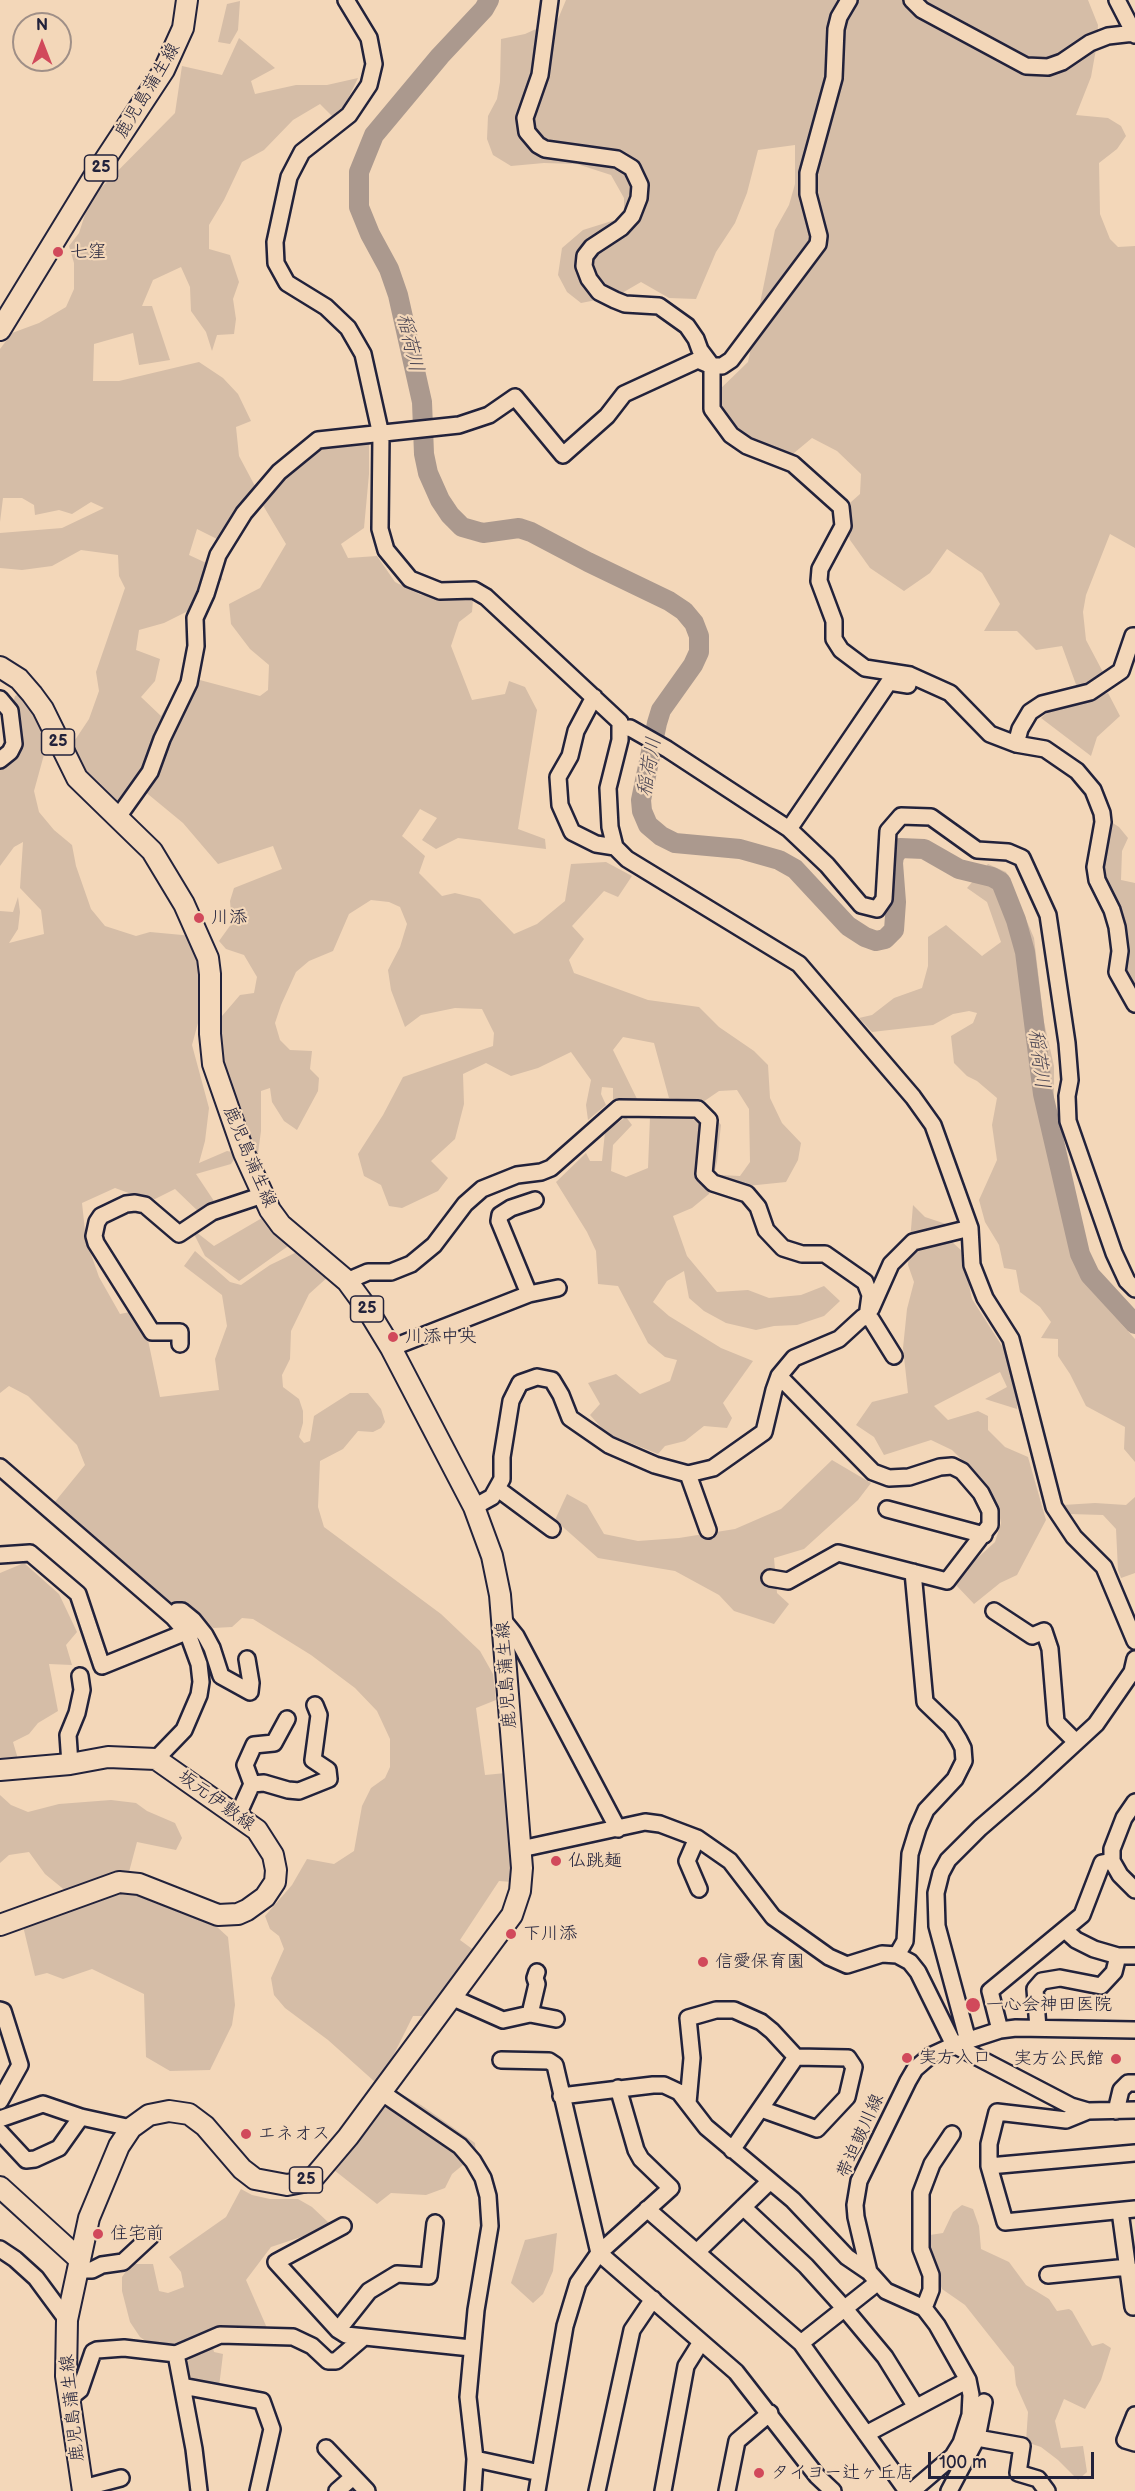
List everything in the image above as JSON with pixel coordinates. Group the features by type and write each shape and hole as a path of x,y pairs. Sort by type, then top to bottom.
{"main road":[{"name":"鹿児島蒲生線","path":"0,330 93,178 164,70 183,28 187,0"},
{"name":"鹿児島蒲生線","path":"0,667 19,679 32,694 43,709 77,778 118,817 160,863 184,904 208,958 213,1064 244,1153 270,1210 281,1225 347,1281 391,1348 474,1507 498,1577 521,1849 518,1904 512,1915 381,2092 315,2176 295,2184 275,2184 255,2179 242,2169 205,2126 189,2114 169,2111 149,2115 131,2128 119,2146 89,2217 77,2264 67,2320 66,2376 83,2490"},
{"path":"0,1770 70,1764 108,1757 156,1759"},
{"name":"坂元伊敷線","path":"0,1925 119,1882 139,1884 218,1915 238,1914 248,1910 270,1890 276,1870 273,1855 263,1836 238,1815 156,1759"},
{"path":"1,2184 77,2264"}],"street":[{"path":"346,0 369,38 374,64 369,85 349,115 302,152 289,177 275,242 276,263 287,283 326,307 348,328 363,354 381,435 380,529 386,549 410,579 440,591 474,590 486,597 594,697 625,729 667,749 789,829 827,864 861,905 877,909 884,899 888,831 901,816 931,817 977,850 1008,852 1023,858 1048,915 1067,1043 1070,1080 1067,1096 1068,1121 1114,1253 1127,1281 1135,1289"},
{"path":"550,0 542,66 525,118 527,132 538,145 553,151 617,159 632,168 640,185 639,198 632,216 621,228 592,247 585,256 584,266 589,279 599,292 615,300 625,304 659,306 687,326 712,366 712,409 731,435 747,446 793,464 841,507 843,526 820,569 819,581 834,621 834,639 841,650 865,668 910,675 950,693 990,734 1016,744 1045,749 1077,771 1093,790 1099,802 1103,822 1096,859 1097,880 1112,910 1117,927 1120,951 1117,972 1135,1004"},
{"path":"118,817 150,772 162,739 189,683 196,646 195,618 206,594 218,555 244,513 279,472 318,440 459,425 489,416 515,396 563,455 607,416 624,394 698,360 712,366 722,366 731,360 816,248 819,236 808,194 808,173 834,78 836,29 839,17 849,0"},
{"path":"912,0 922,10 1026,66 1048,67 1062,62 1090,43 1108,36 1135,34 1117,0"},
{"path":"1016,744 1020,729 1030,712 1042,704 1090,692 1121,671 1133,636 1135,636"},
{"path":"865,668 867,675 889,682 950,693"},
{"path":"789,829 889,682"},
{"path":"594,697 576,731 570,756 558,777 560,805 572,832 596,844 615,847"},
{"path":"0,699 10,711 14,744 10,752 0,760"},
{"path":"625,729 608,788 610,827 615,847 627,859 799,964 913,1097 933,1125 970,1228 972,1265 985,1298 1011,1339 1054,1507 1074,1536 1104,1567 1135,1641"},
{"path":"347,1281 368,1272 392,1272 411,1264 434,1245 465,1204 482,1189 517,1176 551,1168 619,1108 698,1109 709,1120 704,1174 713,1183 747,1194 758,1207 766,1230 783,1248 802,1254 825,1254 865,1282 870,1295 867,1317"},
{"path":"180,1344 180,1332 153,1332 96,1243 94,1236 97,1222 101,1216 126,1204 135,1203 145,1206 179,1234 212,1212 263,1195"},
{"path":"530,1294 499,1221 500,1215 511,1208 535,1200"},
{"path":"474,1507 492,1497 502,1479 502,1457 511,1401 520,1383 537,1377 552,1380 570,1418 609,1445 655,1465 688,1474 713,1468 764,1432 779,1376 794,1359 839,1339 855,1323 867,1317 891,1264 913,1242 970,1228"},
{"path":"391,1348 530,1294 558,1288"},
{"path":"867,1317 875,1324 894,1356"},
{"path":"770,1578 788,1581 838,1553 947,1581 990,1525 990,1511 981,1493 962,1471 952,1466 909,1477 889,1478 873,1472 779,1376"},
{"path":"0,1467 173,1617 186,1632 193,1645 199,1664 201,1682 199,1695 184,1730 156,1759"},
{"path":"688,1474 708,1530"},
{"path":"498,1489 552,1529"},
{"path":"886,1509 984,1535"},
{"path":"0,1555 30,1553 78,1594 102,1666 186,1632"},
{"path":"897,1955 906,1935 909,1862 918,1828 926,1810 955,1779 964,1761 963,1748 951,1727 926,1702 913,1572"},
{"path":"173,1617 177,1611 182,1611 193,1620 212,1648 221,1676 250,1692 251,1683 247,1659"},
{"path":"994,1611 1032,1636 1044,1631 1050,1649 1056,1722 1076,1741"},
{"path":"503,1620 516,1636 618,1828"},
{"path":"961,2043 937,1926 936,1893 941,1873 948,1860 964,1843 1096,1724 1131,1672 1135,1659"},
{"path":"70,1764 68,1735 77,1713 82,1690 80,1676"},
{"path":"252,1784 264,1783 299,1791 329,1779 327,1770 313,1760 319,1715 315,1705"},
{"path":"238,1815 252,1784 245,1765 254,1745 274,1743 287,1719"},
{"path":"1135,1802 1112,1849 1112,1861 1120,1875 1135,1890"},
{"path":"521,1849 645,1822 697,1838 730,1861 773,1917 834,1960 848,1965 882,1954 897,1955 910,1962 961,2043 1014,2078 1071,2106 1088,2111 1135,2110"},
{"path":"697,1838 687,1861 699,1889"},
{"path":"1000,2030 990,1991 1082,1915 1102,1863 1112,1861"},
{"path":"1065,1930 1076,1940 1094,1949 1118,1956 1135,1956"},
{"path":"1038,2028 1035,1989 1042,1981 1060,1978 1101,1986 1114,1972 1118,1956"},
{"path":"530,2014 537,1984 535,1978 537,1972"},
{"path":"451,1997 503,2020 530,2014 556,2019"},
{"path":"0,2010 3,2011 20,2066 0,2101"},
{"path":"688,2103 692,2058 688,2018 716,2010 734,2010 761,2022 795,2057 848,2058 854,2067 847,2097 817,2129 761,2109"},
{"name":"帯迫皷川線","path":"873,2277 855,2217 859,2181 915,2069 930,2056 1000,2030 1038,2028 1135,2030"},
{"path":"732,2150 795,2057"},
{"path":"501,2061 549,2061 555,2066 599,2253 736,2372 831,2491"},
{"path":"1116,2111 1121,2090 1128,2083 1135,2083"},
{"path":"561,2096 618,2088 664,2085 679,2092 706,2127 793,2200 847,2258 873,2277 886,2291 924,2308 937,2325 968,2380 971,2409 961,2443 952,2457 912,2491"},
{"path":"537,2491 570,2305 578,2283 599,2253 671,2187 641,2159 636,2150 618,2088"},
{"path":"381,2092 460,2146 473,2161 483,2178 489,2204 490,2226 471,2348 468,2397 475,2459 472,2491"},
{"path":"0,2119 43,2104 81,2117 131,2128"},
{"path":"1088,2111 1066,2120 997,2112 989,2144 989,2166 1005,2222 1128,2210 1128,2267 1133,2307"},
{"path":"0,2132 26,2160 35,2159 59,2148 81,2117"},
{"path":"924,2308 931,2290 931,2275 921,2249 921,2193 932,2164 952,2134"},
{"path":"989,2166 1135,2153"},
{"path":"698,2251 769,2182"},
{"path":"743,2207 806,2266 845,2309 885,2357 916,2407"},
{"path":"647,2209 801,2343 907,2491"},
{"path":"338,2330 369,2291 397,2274 429,2276 435,2223"},
{"path":"343,2226 276,2262 338,2330 346,2335 471,2348"},
{"path":"77,2264 92,2270 102,2265 123,2262 151,2236"},
{"path":"0,2249 36,2278 67,2320"},
{"path":"1048,2275 1128,2267"},
{"path":"801,2343 845,2309 873,2277"},
{"path":"597,2491 632,2330 653,2299"},
{"path":"70,2398 80,2390 93,2352 97,2350 124,2348 176,2354 220,2335 293,2337 312,2346 328,2361 336,2361 364,2337"},
{"path":"663,2491 686,2366 701,2342"},
{"path":"176,2354 199,2491"},
{"path":"866,2434 968,2380"},
{"path":"182,2386 262,2401 272,2429 258,2491"},
{"path":"949,2491 977,2438 984,2402"},
{"path":"727,2491 737,2441 770,2413"},
{"path":"1135,2415 1125,2440 1135,2443"},
{"path":"977,2438 1023,2446 1018,2474 1038,2479 1047,2491"},
{"path":"326,2448 367,2491"},
{"path":"475,2459 540,2473"},
{"path":"337,2491 353,2477"},
{"path":"83,2490 120,2478"}],"shaded area":[{"path":"566,0 1088,0 1098,25 1096,49 1091,77 1076,115 1108,118 1121,126 1126,136 1117,149 1099,163 1100,214 1110,239 1118,247 1135,246 1135,548 1110,534 1086,595 1083,612 1086,640 1105,676 1078,690 1062,646 1036,650 1017,631 984,631 1000,604 982,573 947,549 930,573 904,591 870,568 850,540 842,510 860,494 861,474 837,451 812,438 788,458 732,429 718,408 717,392 748,362 775,230 789,205 795,184 795,145 758,150 747,193 735,223 716,252 696,299 669,298 641,282 617,296 581,303 567,292 558,275 562,248 583,230 615,220 624,213 624,198 611,175 577,164 544,163 511,166 493,155 487,139 488,116 497,99 500,82 501,39 525,34 558,19"},
{"path":"240,1 238,30 230,44 218,42 227,4"},
{"path":"239,38 275,68 251,81 255,94 296,85 327,85 358,78 345,105 332,116 320,104 293,120 264,150 242,162 209,225 209,249 230,255 239,282 233,299 236,319 234,334 217,335 212,351 206,332 191,311 190,287 181,267 153,280 142,306 152,306 170,360 139,365 133,333 94,344 93,381 119,381 199,362 223,378 238,394 251,421 236,427 239,456 256,488 227,544 197,529 189,555 217,568 223,580 208,582 196,594 188,611 164,623 139,630 136,650 160,659 155,681 141,697 161,716 173,695 190,703 196,679 260,696 268,690 269,665 250,649 231,624 229,604 260,588 286,544 261,502 292,464 317,445 369,432 369,474 364,528 341,544 348,558 377,556 395,582 421,595 473,600 472,612 459,622 451,646 472,700 505,694 509,681 525,687 537,710 518,829 545,839 546,849 458,838 436,849 422,840 437,818 420,809 402,836 425,856 419,873 442,896 455,893 480,899 514,934 537,924 565,901 571,864 606,862 632,876 618,897 604,891 572,926 584,939 569,960 574,973 648,1000 699,1007 719,1027 754,1051 768,1065 770,1098 782,1123 801,1143 798,1160 786,1182 747,1186 720,1175 740,1176 750,1162 749,1109 737,1090 719,1091 703,1102 669,1098 654,1043 623,1037 613,1050 638,1101 613,1100 613,1088 602,1087 601,1094 606,1105 588,1120 586,1105 591,1080 571,1052 538,1068 511,1076 486,1063 463,1074 464,1104 455,1139 431,1161 448,1178 438,1191 402,1208 389,1206 381,1185 364,1176 358,1154 383,1115 403,1077 493,1046 494,1033 482,1009 455,1008 421,1015 405,1027 391,990 388,970 400,947 407,924 400,907 389,902 371,900 349,914 333,951 309,961 296,972 281,1005 275,1023 280,1040 290,1050 312,1051 310,1069 319,1078 318,1091 297,1130 284,1121 272,1102 270,1088 261,1091 261,1131 256,1168 221,1066 216,1023 240,995 254,993 257,977 244,955 226,949 219,941 232,923 230,901 234,888 282,869 273,846 218,864 183,823 143,790 114,807 72,753 75,740 89,719 99,691 96,672 125,588 119,576 118,555 81,550 52,566 22,570 0,568 0,533 62,528 104,508 91,502 72,514 59,510 35,515 34,505 22,498 3,498 0,522 0,349 12,333 39,323 66,307 74,289 74,263 69,246 79,233 90,199 175,113 182,66 222,75"},
{"path":"23,692 53,746 45,751 34,791 39,812 54,830 72,845 76,866 91,909 105,926 136,936 150,932 193,936 201,953 204,1001 192,1045 209,1108 205,1141 199,1163 227,1151 232,1152 235,1158 231,1164 196,1174 218,1207 202,1215 175,1189 147,1203 141,1202 137,1196 115,1188 82,1203 86,1240 99,1277 120,1314 135,1311 148,1340 160,1397 219,1390 215,1359 227,1326 222,1295 184,1266 195,1251 230,1282 241,1285 270,1265 299,1251 330,1275 309,1294 291,1331 290,1359 282,1375 283,1387 299,1399 303,1411 303,1423 299,1437 304,1443 310,1441 314,1416 350,1393 368,1393 381,1409 385,1422 381,1428 373,1432 358,1431 343,1449 320,1461 318,1507 324,1527 441,1614 480,1651 493,1674 496,1700 476,1708 485,1775 506,1773 512,1849 512,1882 499,1881 460,1940 475,1951 426,2016 413,2016 389,2064 375,2082 328,2040 285,2008 274,1995 271,1978 284,1949 279,1936 270,1929 265,1916 292,1885 307,1859 334,1864 354,1851 362,1806 371,1788 385,1778 390,1767 390,1739 377,1711 355,1688 311,1655 253,1619 242,1618 232,1627 213,1628 169,1601 54,1503 85,1465 77,1445 28,1396 9,1386 0,1393 0,911 13,912 18,897 20,912 18,929 9,943 44,934 41,910 20,888 23,842 14,847 0,866 0,767 20,745 21,730 13,703 15,696"},
{"path":"1108,693 1120,716 1097,737 1091,756 1041,718 1052,709"},
{"path":"1108,820 1119,827 1128,838 1122,851 1121,880 1135,883 1135,990 1127,979 1098,867"},
{"path":"988,864 1006,872 1034,938 1044,1022 1054,1066 1054,1105 1064,1218 1088,1287 1135,1339 1135,1462 1124,1449 1125,1427 1086,1406 1058,1356 1058,1339 1041,1338 1051,1322 1040,1307 1020,1292 1016,1270 1004,1268 999,1245 985,1222 979,1200 997,1160 992,1125 997,1098 977,1081 967,1076 954,1063 951,1036 973,1023 977,1013 969,1011 953,1014 933,1025 872,1032 859,1018 872,1015 894,998 922,988 928,966 928,937 946,925 982,956 1001,942 987,902 967,888"},
{"path":"713,1114 721,1125 717,1162 709,1194 692,1208 673,1216 687,1256 717,1292 748,1290 769,1298 801,1295 824,1286 840,1301 824,1316 797,1325 756,1330 726,1323 704,1311 689,1298 684,1271 667,1281 653,1302 669,1316 721,1348 753,1361 723,1403 732,1418 727,1428 704,1426 685,1441 665,1446 658,1454 606,1433 590,1415 600,1404 588,1383 616,1374 640,1394 670,1381 677,1360 665,1357 648,1343 618,1286 598,1284 596,1251 556,1182 586,1153 590,1161 602,1161 605,1132 626,1117 632,1125 613,1145 611,1171 626,1177 648,1168 650,1117"},
{"path":"913,1205 925,1217 946,1224 952,1242 962,1251 972,1299 1009,1357 1018,1390 1017,1409 985,1399 1007,1387 1000,1372 934,1406 948,1420 978,1411 988,1416 988,1430 1005,1447 1028,1457 1046,1520 1017,1575 1000,1583 974,1604 956,1585 973,1562 995,1542 1001,1523 997,1503 978,1476 952,1450 931,1440 884,1455 874,1437 856,1425 872,1402 908,1393 903,1348 907,1309 914,1282 908,1265"},
{"path":"262,1218 291,1244 239,1281 205,1256 191,1228 214,1246"},
{"path":"832,1460 871,1483 858,1500 804,1549 774,1558 777,1593 789,1604 774,1624 734,1611 719,1595 675,1571 598,1558 555,1520 567,1494 587,1505 604,1534 638,1541 679,1538 735,1529 781,1509"},
{"path":"1135,1497 1135,1573 1121,1578 1118,1570 1116,1529 1103,1515 1069,1514 1063,1505 1095,1503 1126,1505"},
{"path":"24,1563 59,1594 77,1632 66,1645 72,1665 49,1664 58,1711 38,1723 29,1734 13,1742 18,1759 0,1761 0,1573"},
{"path":"0,1795 11,1805 28,1812 59,1804 111,1800 136,1803 147,1811 175,1823 182,1838 176,1850 137,1842 129,1872 115,1871 67,1892 45,1874 29,1852 9,1855 0,1863"},
{"path":"132,1886 177,1900 216,1926 228,1937 235,2005 232,2025 210,2070 170,2071 146,2057 144,1994 92,1969 63,1979 47,1973 35,1976 23,1926"},
{"path":"394,2090 421,2105 475,2143 476,2154 452,2174 445,2188 426,2195 391,2193 377,2204 334,2170 386,2105"},
{"path":"241,2189 252,2195 270,2199 298,2199 312,2207 329,2223 310,2234 271,2247 246,2280 267,2328 264,2331 180,2349 151,2345 140,2337 130,2322 122,2291 122,2277 131,2264 153,2264 159,2291 168,2293 184,2287 181,2272 169,2257 226,2217"},
{"path":"962,2205 973,2209 979,2226 981,2249 1009,2262 1026,2285 1049,2299 1057,2311 1069,2309 1072,2311 1092,2346 1103,2343 1111,2348 1101,2380 1085,2409 1064,2399 1055,2421 1061,2448 1083,2446 1087,2472 1078,2480 1041,2447 1026,2442 1028,2412 1016,2385 1014,2367 965,2305 942,2289 926,2243 930,2235 943,2233 953,2212"},
{"path":"557,2233 553,2271 543,2294 533,2303 511,2283 525,2240"},
{"path":"213,2348 214,2352 223,2354 219,2387 188,2380 186,2365 190,2358"}],"waterway":[{"name":"稲荷川","path":"489,0 484,9 440,56 374,135 359,172 359,207 370,234 389,269 398,295 422,402 424,454 428,473 440,500 462,527 483,533 519,528 531,532 669,601 684,611 694,623 699,636 699,652 693,665 661,710 641,800 642,811 648,825 661,836 675,843 740,849 779,860 795,869 848,926 876,941 885,939 894,930 896,902 893,863 894,856 900,848 924,849 959,869 992,877 1001,882 1016,920 1025,952 1043,1094 1080,1254 1090,1275 1135,1324"}],"place":[{"name":"七窪","path":"58,252"},
{"name":"川添","path":"199,918"},
{"name":"川添中央","path":"393,1337"},
{"name":"仏跳麺","path":"556,1861"},
{"name":"下川添","path":"511,1934"},
{"name":"信愛保育園","path":"703,1962"},
{"name":"一心会神田医院","path":"973,2005"},
{"name":"実方入口","path":"907,2058"},
{"name":"実方公民館","path":"1116,2059"},
{"name":"エネオス","path":"246,2134"},
{"name":"住宅前","path":"98,2234"},
{"name":"タイヨー辻ヶ丘店","path":"759,2473"}]}
